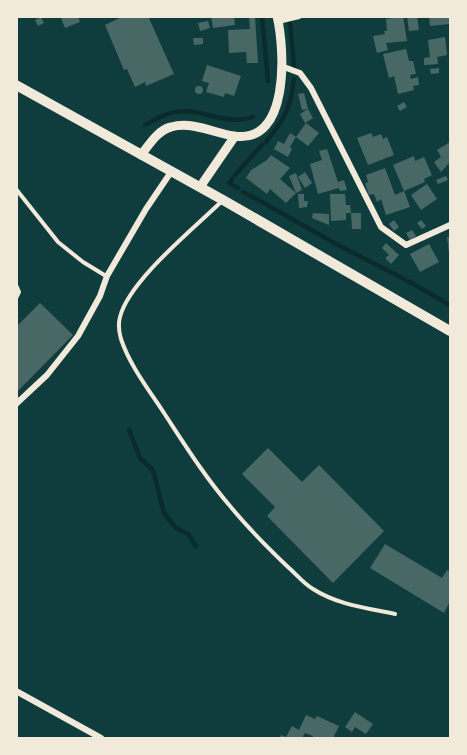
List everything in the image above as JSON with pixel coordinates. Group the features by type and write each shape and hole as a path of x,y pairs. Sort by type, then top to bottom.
{"main road":[{"path":"141,154 160,133 169,127 188,124 235,136 250,135 265,128 274,113 281,84 278,19"},
{"path":"16,85 224,200 450,331"},
{"path":"200,187 235,136"}],"street":[{"path":"278,19 299,16"},
{"path":"281,66 300,73 311,88 381,227 406,245 450,225"},
{"path":"16,404 47,375 78,336 100,296 107,276 146,209 171,172"},
{"path":"16,691 100,738"}],"lane":[{"path":"16,189 58,242 83,262 107,276"},
{"path":"224,200 160,259 124,303 118,329 122,340 148,389 205,474 269,549 312,589 333,600 395,614"},
{"path":"16,285 19,292 16,298"}],"building":[{"path":"60,16 78,16 80,22 65,28"},
{"path":"124,16 148,16 174,74 146,86 145,82 135,87 127,69 124,70 105,25"},
{"path":"211,16 234,16 235,25 213,28"},
{"path":"403,16 407,41 386,43 388,50 377,53 373,36 385,34 386,19"},
{"path":"407,16 417,16 419,30 409,31"},
{"path":"429,16 450,16 450,24 430,26"},
{"path":"41,17 44,23 38,26 35,20"},
{"path":"249,17 255,17 258,63 247,63 246,52 229,53 228,30 250,29"},
{"path":"208,21 210,28 200,31 198,23"},
{"path":"445,37 447,55 437,57 438,64 424,65 424,58 430,57 428,40"},
{"path":"193,38 203,38 203,44 194,45"},
{"path":"406,49 409,61 413,61 416,74 410,75 411,79 418,77 419,85 413,86 414,90 398,94 394,76 389,78 383,54"},
{"path":"207,65 241,76 234,96 225,93 224,97 206,92 209,83 202,81"},
{"path":"439,68 439,73 431,74 430,69"},
{"path":"199,86 203,90 199,94 195,90"},
{"path":"304,93 308,109 302,110 298,94"},
{"path":"404,102 407,107 400,111 397,106"},
{"path":"308,109 313,118 305,123 300,114"},
{"path":"306,123 319,133 308,146 296,137"},
{"path":"290,133 296,137 290,147 292,149 288,157 274,149 278,141 284,144"},
{"path":"371,133 373,137 381,134 383,139 387,137 394,155 368,165 357,138"},
{"path":"450,142 450,162 441,172 434,162 441,157 437,150"},
{"path":"327,149 338,182 344,180 347,190 340,191 339,188 318,194 310,164 322,160 319,151"},
{"path":"271,155 290,168 280,179 296,193 286,203 270,189 267,194 246,178 251,170"},
{"path":"414,156 415,161 424,157 432,175 424,179 425,182 404,191 393,165"},
{"path":"385,168 395,195 404,191 410,207 386,215 381,199 377,202 374,194 369,195 365,183 368,182 366,175"},
{"path":"305,172 312,183 305,188 298,177"},
{"path":"296,173 302,190 296,193 289,176"},
{"path":"446,176 448,180 438,184 436,180"},
{"path":"427,184 437,199 421,210 411,195"},
{"path":"298,194 304,194 304,201 308,201 307,207 299,208"},
{"path":"330,194 345,194 346,205 350,205 351,213 346,213 346,220 331,221"},
{"path":"313,213 329,214 329,225 312,218"},
{"path":"351,213 361,213 361,229 352,229"},
{"path":"394,220 399,227 394,231 389,224"},
{"path":"421,220 426,226 422,229 417,223"},
{"path":"412,230 416,236 410,240 406,233"},
{"path":"447,237 450,237 450,253 449,253"},
{"path":"386,243 399,255 391,264 385,258 389,255 382,248"},
{"path":"429,244 439,262 420,272 410,254"},
{"path":"40,303 73,335 16,393 16,327"},
{"path":"268,448 302,482 319,465 384,531 333,583 267,516 275,507 242,474"},
{"path":"385,544 442,578 447,570 450,572 450,601 444,613 370,568"},
{"path":"355,712 373,724 366,734 355,727 352,732 345,727"},
{"path":"306,715 315,719 317,716 339,726 333,738 312,738 313,736 305,733 302,738 279,738 281,735 286,737 292,726 299,730"}],"waterway":[{"path":"262,16 268,81"},
{"path":"290,22 294,66"},
{"path":"266,142 286,113 294,79"},
{"path":"145,125 167,114 185,111 233,120 253,117"},
{"path":"235,175 262,145"},
{"path":"232,179 229,183 238,188"},
{"path":"243,192 266,204"},
{"path":"269,206 404,279"},
{"path":"408,281 450,305"},
{"path":"129,430 140,458 153,470 164,513 176,528 188,534 196,546"}]}
